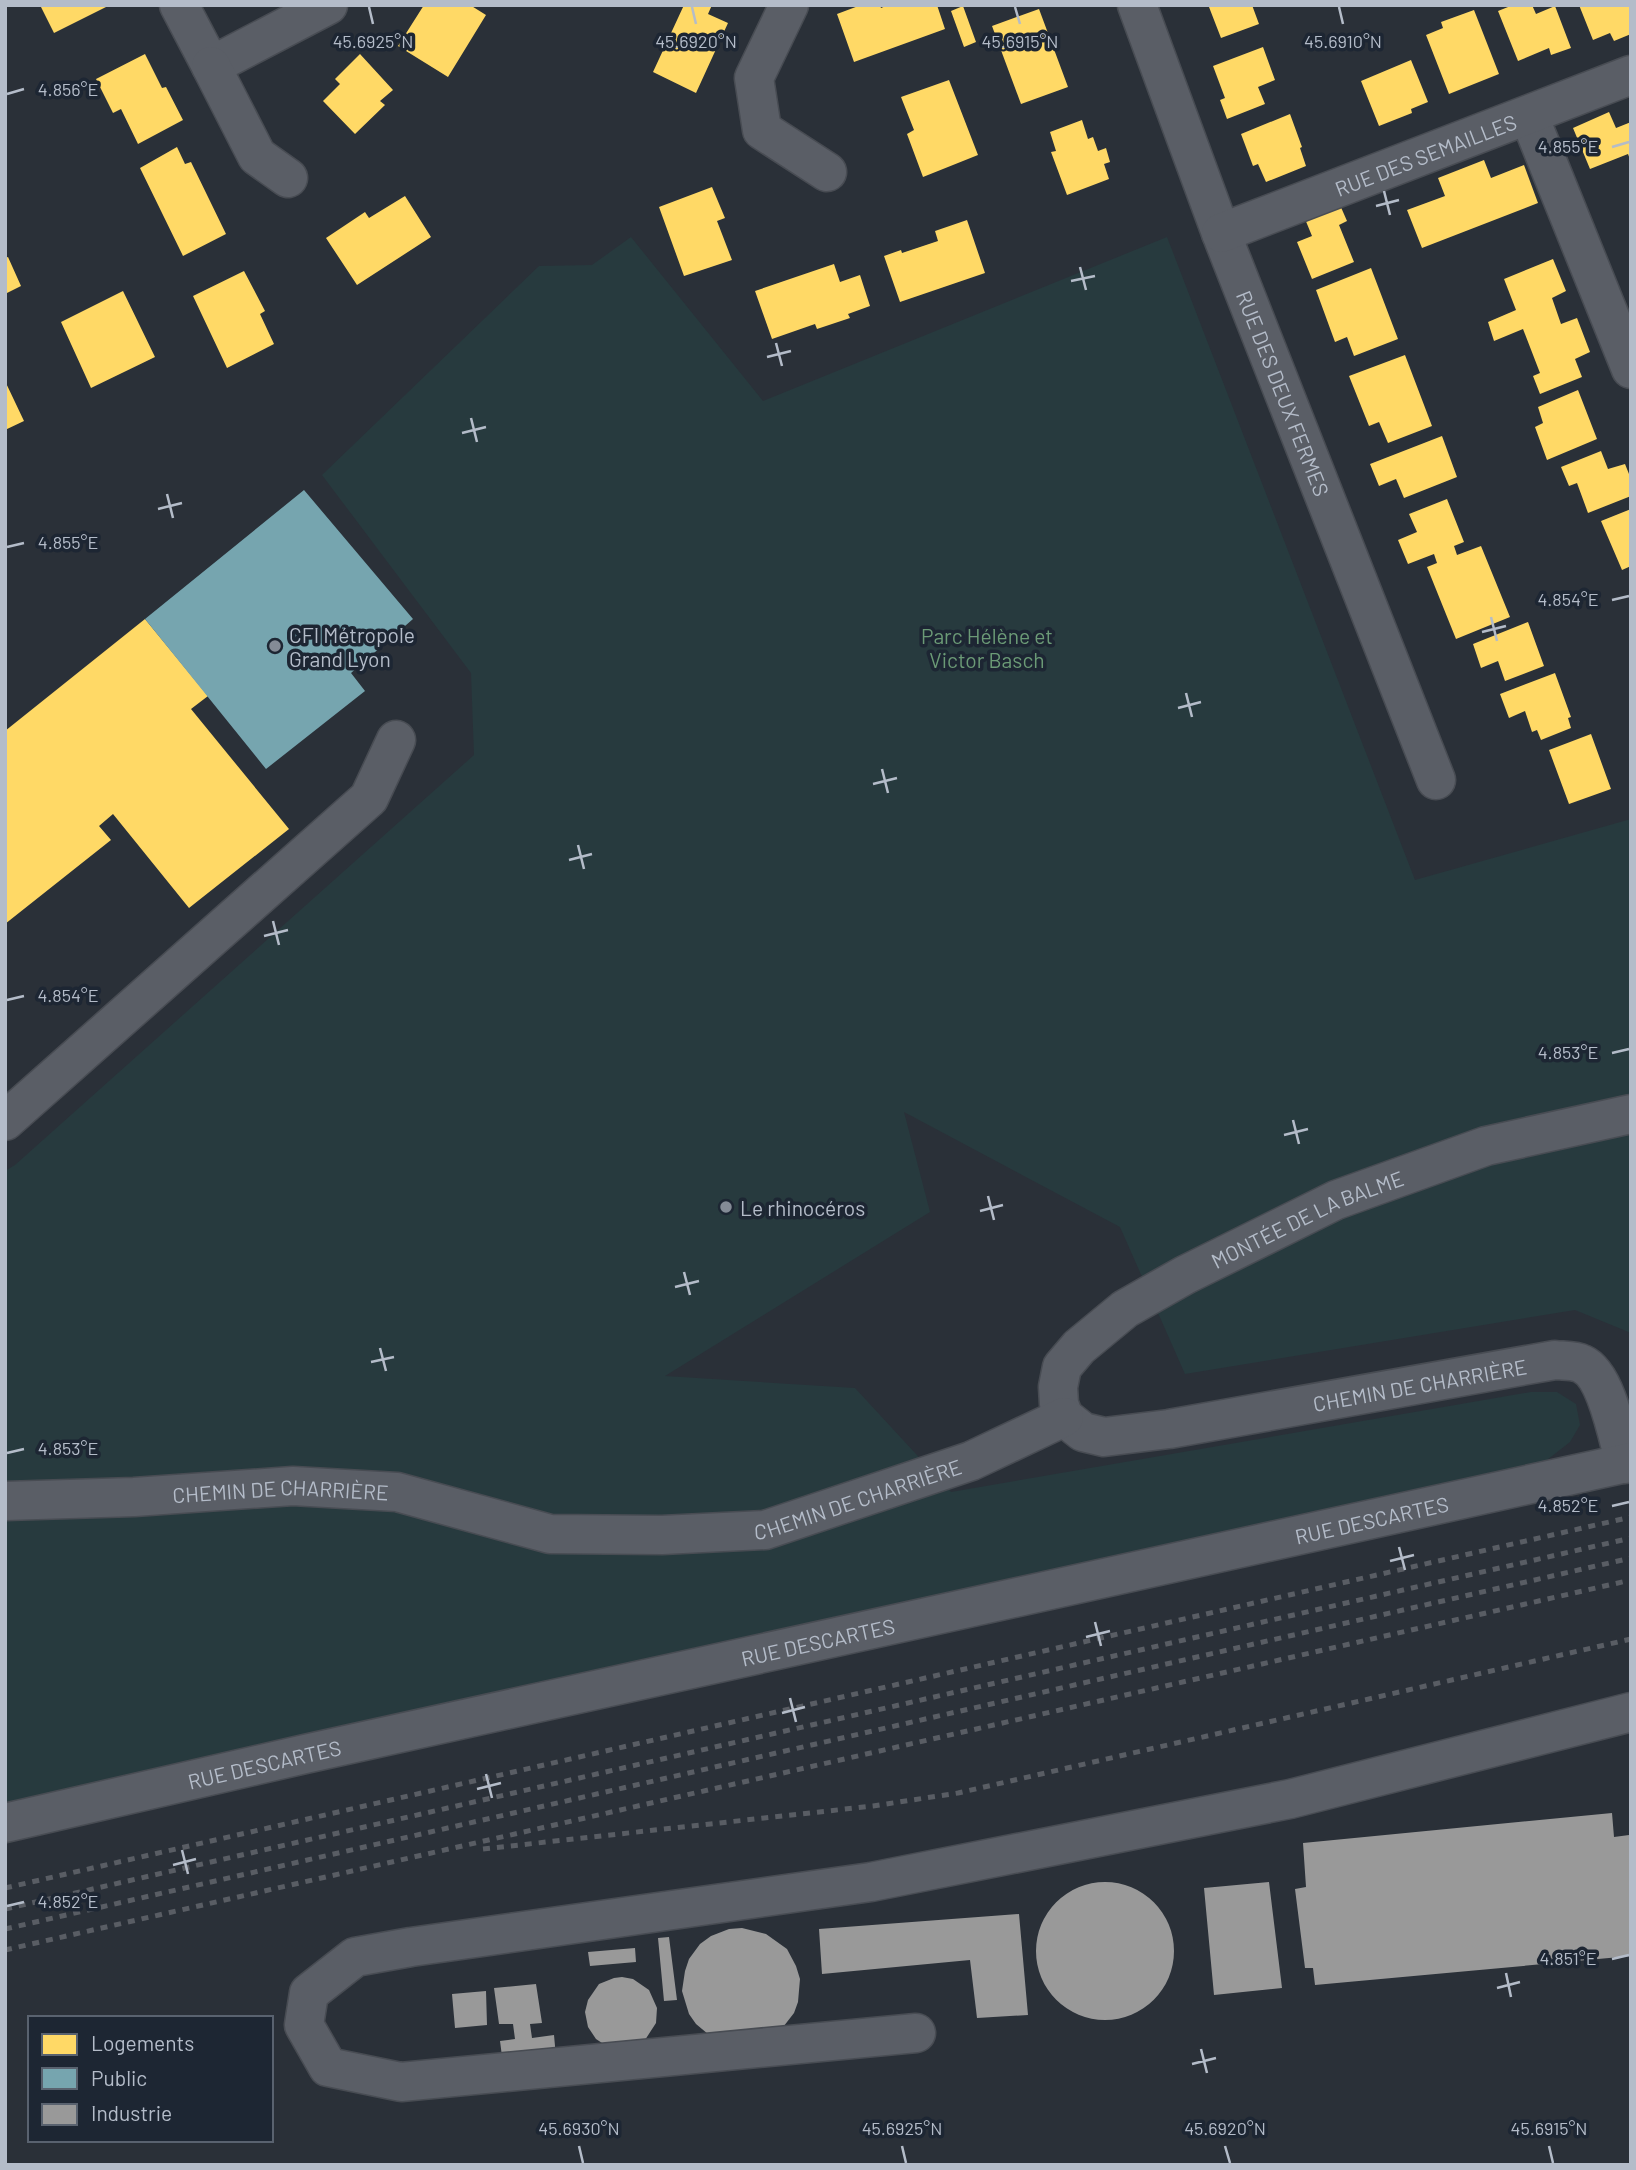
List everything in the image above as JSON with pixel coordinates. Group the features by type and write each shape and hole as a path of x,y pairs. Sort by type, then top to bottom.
{"street":[{"path":"178,5 257,156 288,178"},
{"path":"211,66 327,5"},
{"path":"789,5 754,78 762,130 827,172"},
{"name":"RUE DES DEUX FERMES","path":"1137,5 1220,233 1436,780"},
{"name":"RUE DES SEMAILLES","path":"1220,233 1631,75"},
{"path":"1529,116 1631,369"},
{"path":"5,1121 369,798 396,740"},
{"name":"MONTÉE DE LA BALME","path":"1064,1417 1059,1404 1058,1387 1062,1367 1079,1347 1125,1309 1185,1275 1336,1200 1486,1146 1631,1114"},
{"name":"CHEMIN DE CHARRIÈRE","path":"5,1501 134,1497 293,1486 397,1492 550,1534 662,1535 765,1530 971,1461 1064,1417 1083,1432 1104,1437 1156,1431 1555,1360 1580,1363 1591,1370 1601,1385 1628,1463"},
{"name":"RUE DESCARTES","path":"5,1823 305,1754 1628,1463"},
{"path":"916,2033 401,2082 328,2067 304,2025 309,1993 355,1957 870,1882 1290,1799 1631,1712"}],"green space":[{"name":"Parc Hélène et Victor Basch","path":"631,237 763,401 1167,237 1415,880 1631,819 1631,1333 1575,1310 1185,1374 1120,1227 904,1112 930,1212 665,1376 855,1388 951,1492 1531,1392 1557,1392 1576,1404 1580,1425 1570,1442 1543,1463 5,1807 5,1171 15,1165 474,755 471,673 322,475 539,266 592,265"}],"building: Logements":[{"path":"40,5 110,5 54,33"},
{"path":"424,5 470,5 486,15 448,77 398,46"},
{"path":"684,5 712,5 708,14 728,23 696,93 653,72"},
{"path":"861,5 880,5 881,8 888,5 937,5 945,29 854,62 837,14"},
{"path":"1252,5 1259,24 1221,38 1209,7"},
{"path":"1513,5 1532,5 1536,14 1555,6 1571,48 1551,55 1549,48 1518,61 1498,11"},
{"path":"1579,5 1631,5 1631,34 1614,41 1610,33 1593,40"},
{"path":"963,6 976,42 964,47 951,11"},
{"path":"1039,9 1068,87 1021,104 992,26"},
{"path":"1474,10 1499,74 1449,94 1426,35 1443,28 1441,22"},
{"path":"1263,47 1275,80 1258,87 1265,104 1227,119 1220,100 1225,98 1213,66"},
{"path":"145,54 162,88 166,87 183,120 138,144 121,109 113,113 96,79"},
{"path":"360,54 393,90 380,101 385,105 355,134 323,101 340,84 335,79"},
{"path":"1411,60 1428,102 1411,109 1412,113 1379,126 1361,81"},
{"path":"949,80 978,155 923,177 907,134 914,130 901,97"},
{"path":"1609,112 1616,128 1631,122 1631,162 1628,154 1590,169 1573,128"},
{"path":"1290,114 1306,166 1266,182 1258,164 1253,166 1241,134"},
{"path":"1082,120 1088,139 1093,137 1098,151 1106,148 1110,162 1104,164 1109,179 1067,195 1051,152 1056,151 1050,132"},
{"path":"177,147 185,164 191,162 226,234 183,256 140,168"},
{"path":"1484,160 1491,178 1524,165 1538,203 1422,248 1407,210 1445,196 1438,178"},
{"path":"712,187 725,218 717,221 732,260 684,276 659,207"},
{"path":"405,196 431,237 357,285 326,238 365,212 369,218"},
{"path":"1340,205 1347,221 1339,225 1354,262 1312,279 1297,242 1312,236 1305,219"},
{"path":"967,220 985,273 900,302 884,256 938,241 935,231"},
{"path":"8,257 21,286 5,294 5,258"},
{"path":"1553,259 1566,291 1552,298 1561,324 1577,318 1590,352 1575,359 1582,377 1540,394 1533,376 1540,373 1523,329 1494,341 1488,322 1516,310 1504,279"},
{"path":"834,264 840,282 860,275 870,306 848,314 850,318 817,329 815,324 772,339 755,291"},
{"path":"1371,268 1398,339 1354,356 1347,337 1335,342 1316,290"},
{"path":"244,271 265,311 260,314 274,344 227,368 193,296"},
{"path":"123,291 155,357 91,388 61,322"},
{"path":"1405,355 1432,426 1388,443 1379,422 1369,426 1349,376"},
{"path":"5,381 24,421 5,430"},
{"path":"1578,390 1597,439 1547,460 1535,427 1543,423 1538,407"},
{"path":"1442,436 1457,477 1404,498 1396,479 1379,486 1370,464"},
{"path":"1601,451 1608,469 1625,464 1631,479 1631,496 1588,513 1577,483 1569,486 1561,467"},
{"path":"1447,499 1464,542 1454,546 1457,555 1481,546 1510,617 1456,639 1427,567 1437,563 1434,554 1408,564 1398,540 1417,532 1409,514"},
{"path":"1631,509 1631,566 1622,570 1601,521"},
{"path":"145,619 208,696 191,709 289,829 189,908 113,814 99,826 111,840 5,924 5,731"},
{"path":"1528,622 1544,666 1505,681 1498,661 1481,668 1473,644"},
{"path":"1555,673 1571,717 1568,718 1571,728 1541,740 1537,730 1532,732 1525,711 1509,718 1500,694"},
{"path":"1591,734 1611,789 1569,804 1549,750"}],"building: Public":[{"name":"CFI Métropole Grand Lyon","path":"304,490 413,619 351,673 365,691 266,769 145,619"}],"building: Industrie":[{"path":"1612,1813 1614,1837 1629,1835 1631,1956 1315,1985 1313,1968 1305,1968 1295,1889 1306,1887 1303,1843"},
{"path":"1105,1882 1132,1887 1154,1902 1169,1924 1174,1951 1169,1978 1154,2000 1132,2015 1105,2020 1078,2015 1056,2000 1041,1978 1036,1951 1041,1924 1056,1902 1078,1887"},
{"path":"1269,1882 1282,1988 1214,1995 1204,1888"},
{"path":"1019,1914 1028,2015 977,2018 970,1960 822,1974 819,1929"},
{"path":"742,1928 766,1934 787,1949 800,1979 798,2002 794,2013 780,2031 714,2039 696,2024 689,2014 682,1991 685,1971 689,1959 700,1944 729,1929"},
{"path":"669,1937 677,2000 664,2001 658,1938"},
{"path":"635,1948 636,1962 590,1966 588,1952"},
{"path":"622,1977 633,1979 649,1990 657,2008 656,2023 645,2040 608,2047 596,2039 588,2027 585,2012 588,2000 599,1984"},
{"path":"536,1984 542,2023 530,2024 532,2038 554,2035 556,2057 503,2064 500,2041 515,2039 513,2024 499,2024 494,1988"},
{"path":"486,1991 487,2025 455,2028 452,1994"}],"railway":[{"path":"5,1888 1631,1517"},
{"path":"5,1909 1631,1538"},
{"path":"5,1929 1631,1558"},
{"path":"5,1950 1631,1580"},
{"path":"483,1849 873,1806 958,1793 1631,1639"}],"place":[{"name":"CFI Métropole Grand Lyon","path":"275,646"},
{"name":"Le rhinocéros","path":"726,1207"}]}
